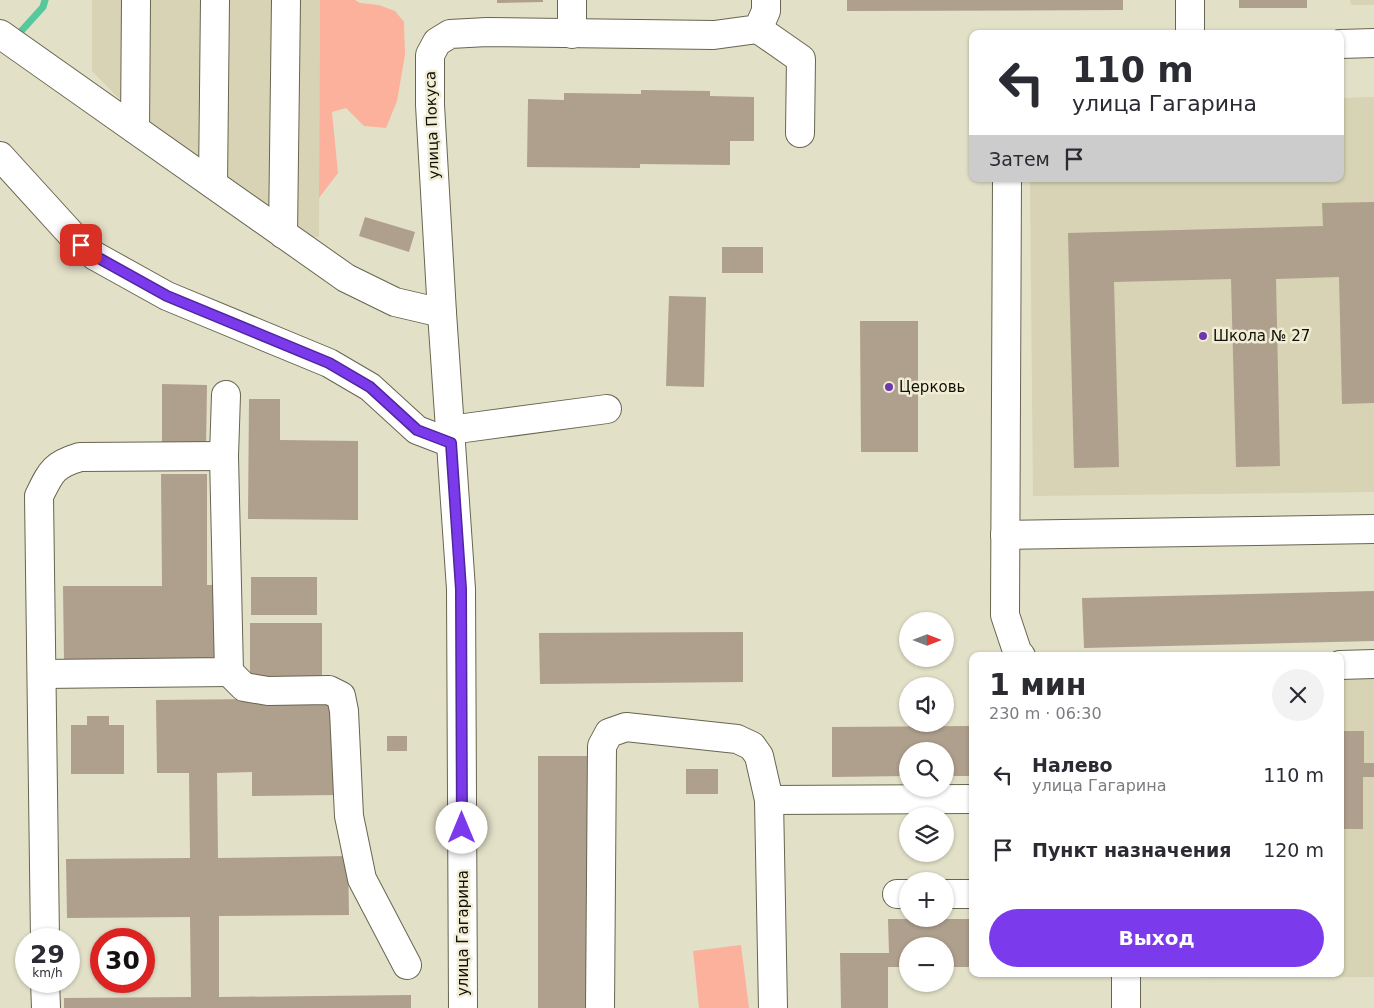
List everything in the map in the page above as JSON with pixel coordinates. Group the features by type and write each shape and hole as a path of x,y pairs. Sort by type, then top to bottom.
{"street":[{"path":"135,129 136,0"},
{"path":"213,184 215,0"},
{"path":"284,234 286,0"},
{"path":"572,0 572,34"},
{"path":"766,0 766,11 758,29 801,59 800,133"},
{"path":"1190,0 1190,30"},
{"name":"улица Покуса","path":"451,436 430,105 430,55 437,42 450,34 488,32 714,35 758,29"},
{"path":"0,34 346,278 395,302 442,313"},
{"path":"1344,44 1374,43"},
{"path":"0,156 81,245 95,256 167,296 329,363 370,387 417,430 451,436 607,409"},
{"path":"1007,182 1005,615 1018,652"},
{"path":"226,395 224,456 229,672 244,687 268,691 329,690 341,696 344,711 349,816 362,880 407,965"},
{"name":"улица Гагарина","path":"451,436 461,589 463,1008"},
{"path":"45,928 39,496 51,472 65,462 80,457 224,456"},
{"path":"1005,535 1374,529"},
{"path":"1344,665 1374,664"},
{"path":"42,674 229,672"},
{"path":"600,1008 602,746 609,733 626,727 737,739 752,746 759,756 769,800 773,1008"},
{"path":"769,800 969,799"},
{"path":"954,894 969,894"},
{"path":"1126,977 1126,1008"},
{"path":"45,993 46,1008"}],"shaded area":[{"path":"92,0 320,0 319,237 288,237 135,115 92,71"},
{"path":"320,0 355,0 360,3 379,5 395,11 404,22 405,55 397,101 386,128 364,126 346,108 332,112 338,173 319,198"},
{"path":"1350,0 1374,0 1374,5 1351,5"},
{"name":"Школа № 27","path":"1374,97 1374,492 1033,496 1030,182 1344,182 1344,98"},
{"path":"1344,671 1374,671 1374,977 1201,978 1344,977"},
{"path":"741,945 749,1008 699,1008 693,951"}],"building":[{"path":"497,0 543,0 543,2 497,3"},
{"path":"847,0 1123,0 1123,10 847,11"},
{"path":"1239,0 1307,0 1307,8 1239,8"},
{"path":"641,90 710,91 710,96 754,97 754,141 730,141 730,165 640,164 640,168 527,167 528,99 564,100 564,93 641,94"},
{"path":"1374,202 1374,403 1342,404 1339,277 1276,279 1280,466 1236,467 1231,279 1114,282 1119,467 1074,468 1068,233 1323,226 1322,203"},
{"path":"365,217 415,232 409,252 359,236"},
{"path":"722,247 763,247 763,273 722,273"},
{"path":"669,296 706,297 704,387 666,386"},
{"name":"Церковь","path":"860,321 918,321 918,452 861,452"},
{"path":"162,384 207,385 206,450 162,450"},
{"path":"249,399 280,399 280,440 358,441 358,520 248,519"},
{"path":"161,474 207,474 207,585 217,585 218,659 64,660 63,586 162,586"},
{"path":"251,577 317,577 317,615 251,615"},
{"path":"1374,591 1374,641 1084,648 1082,598"},
{"path":"250,623 322,623 322,682 250,682"},
{"path":"743,632 743,682 540,684 539,633"},
{"path":"335,698 336,795 252,796 252,772 217,773 218,858 348,856 349,915 219,916 219,997 411,995 411,1008 64,1008 64,998 191,997 190,917 67,918 66,859 190,858 189,773 157,773 156,700"},
{"path":"87,716 109,716 109,725 124,725 124,774 71,774 71,725 87,725"},
{"path":"954,726 969,726 969,776 954,776 954,742 899,742 899,776 832,777 832,727 899,727 899,732 954,732"},
{"path":"1344,731 1364,731 1364,763 1374,763 1374,777 1363,777 1363,829 1344,829"},
{"path":"387,736 407,736 407,751 387,751"},
{"path":"538,756 587,756 588,1008 538,1008"},
{"path":"686,769 718,769 718,794 686,794"},
{"path":"888,919 899,919 899,927 954,927 954,919 969,919 969,967 954,967 954,937 899,937 899,967 888,967 888,1008 841,1008 840,953 889,953"}],"waterway":[{"path":"15,38 43,7 45,0"}],"place":[{"name":"Школа № 27","path":"1203,336"},
{"name":"Церковь","path":"889,387"}],"route":[{"path":"81,245 95,256 167,296 329,363 370,387 417,430 451,443 461,589 462,828"}]}
